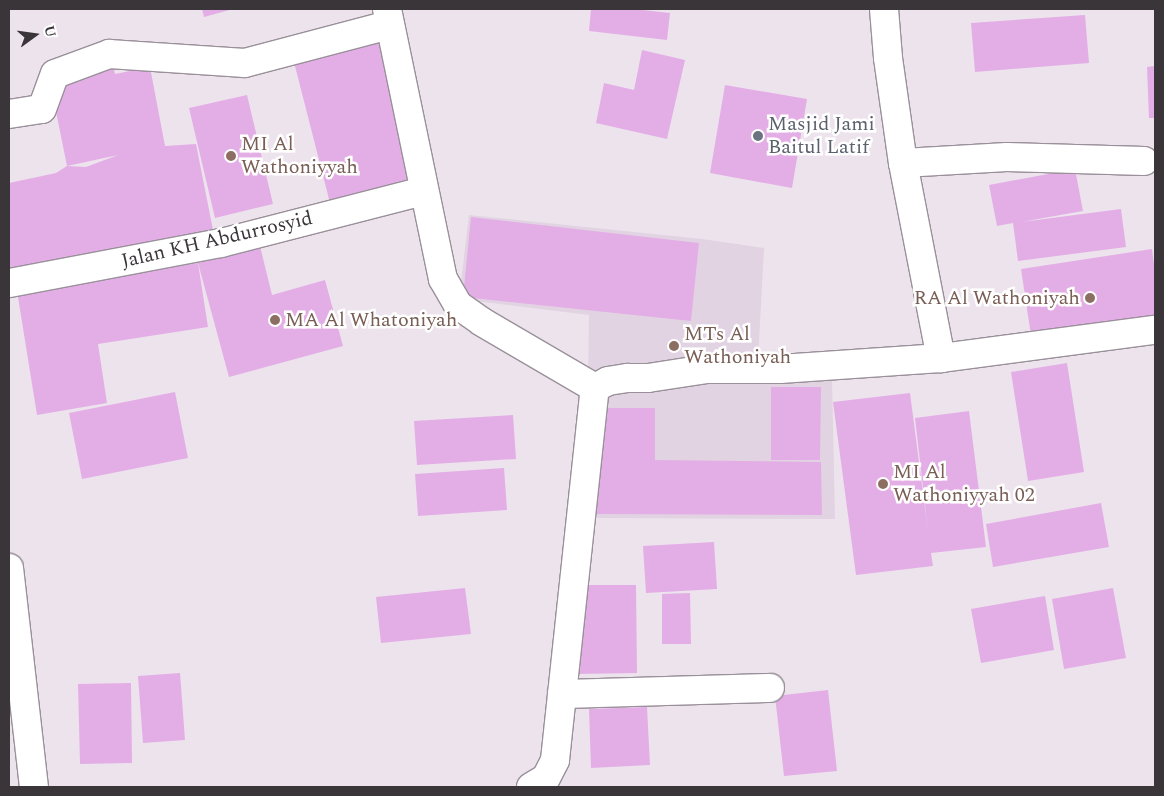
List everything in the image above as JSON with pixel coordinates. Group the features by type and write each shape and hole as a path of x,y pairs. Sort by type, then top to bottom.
{"street":[{"path":"884,9 888,58 903,163 941,358"},
{"path":"9,114 42,109 55,74 109,54 245,64 388,17 443,279 458,305 482,322 594,388"},
{"path":"903,163 1007,158 1144,161"},
{"name":"Jalan KH Abdurrosyid","path":"9,283 221,243 424,191"},
{"path":"594,388 608,382 628,378 648,378 707,369 780,369 941,358 1155,330"},
{"path":"531,787 546,778 555,760 594,388"},
{"path":"9,568 34,787"},
{"path":"562,694 770,688"}],"shaded area":[{"name":"MTs Al Wathoniyah","path":"469,215 702,239 764,248 757,380 832,376 835,519 586,518 589,315 459,299"}],"building":[{"path":"202,9 233,9 204,17"},
{"path":"591,9 634,9 670,13 667,40 589,31"},
{"path":"1085,15 1089,63 975,72 971,23"},
{"path":"380,40 417,185 331,207 294,62"},
{"path":"642,50 685,60 667,139 596,123 604,83 634,90"},
{"path":"112,60 115,74 150,67 165,146 196,144 214,235 9,277 9,183 56,173 67,166 51,87 81,81 78,67","holes":["118,155 86,167 67,166"]},
{"path":"1155,66 1155,118 1149,118 1147,67"},
{"name":"Masjid Jami Baitul Latif","path":"725,85 807,99 792,188 710,173"},
{"name":"MI Al Wathoniyyah","path":"247,95 273,204 215,218 189,108"},
{"path":"1075,169 1083,211 1021,222 1121,209 1126,247 1018,261 1013,223 997,226 989,185"},
{"path":"471,217 699,243 691,321 463,297"},
{"name":"MA Al Whatoniyah","path":"260,246 272,295 325,280 343,346 229,377 198,263"},
{"name":"RA Al Wathoniyah","path":"1152,249 1155,272 1155,323 1032,342 1021,269"},
{"path":"198,263 208,327 98,344 107,403 37,415 17,291"},
{"path":"1067,363 1084,472 1028,481 1011,372"},
{"path":"771,387 821,387 820,460 771,460"},
{"path":"175,392 188,458 82,479 69,413"},
{"name":"MI Al Wathoniyyah 02","path":"910,393 928,531 915,418 969,411 986,547 931,553 933,566 856,575 833,402"},
{"path":"596,408 655,408 655,460 821,462 822,515 596,514"},
{"path":"513,415 516,459 417,465 414,421"},
{"path":"504,468 507,510 418,516 415,474"},
{"path":"1101,503 1109,547 993,567 986,524"},
{"path":"714,542 717,589 646,593 643,546"},
{"path":"576,585 636,585 637,673 577,674"},
{"path":"465,588 471,634 381,643 376,597"},
{"path":"1113,588 1126,658 1064,669 1052,599"},
{"path":"690,593 691,644 662,644 662,594"},
{"path":"1045,596 1054,650 981,663 971,609"},
{"path":"180,673 185,740 143,743 138,676"},
{"path":"131,683 132,763 80,764 78,684"},
{"path":"828,690 837,771 784,776 775,696"},
{"path":"647,707 650,765 591,768 589,709"}],"place":[{"name":"Masjid Jami Baitul Latif","path":"758,136"},
{"name":"MI Al Wathoniyyah","path":"231,156"},
{"name":"RA Al Wathoniyah","path":"1090,298"},
{"name":"MA Al Whatoniyah","path":"275,320"},
{"name":"MTs Al Wathoniyah","path":"674,346"},
{"name":"MI Al Wathoniyyah 02","path":"883,484"}]}
